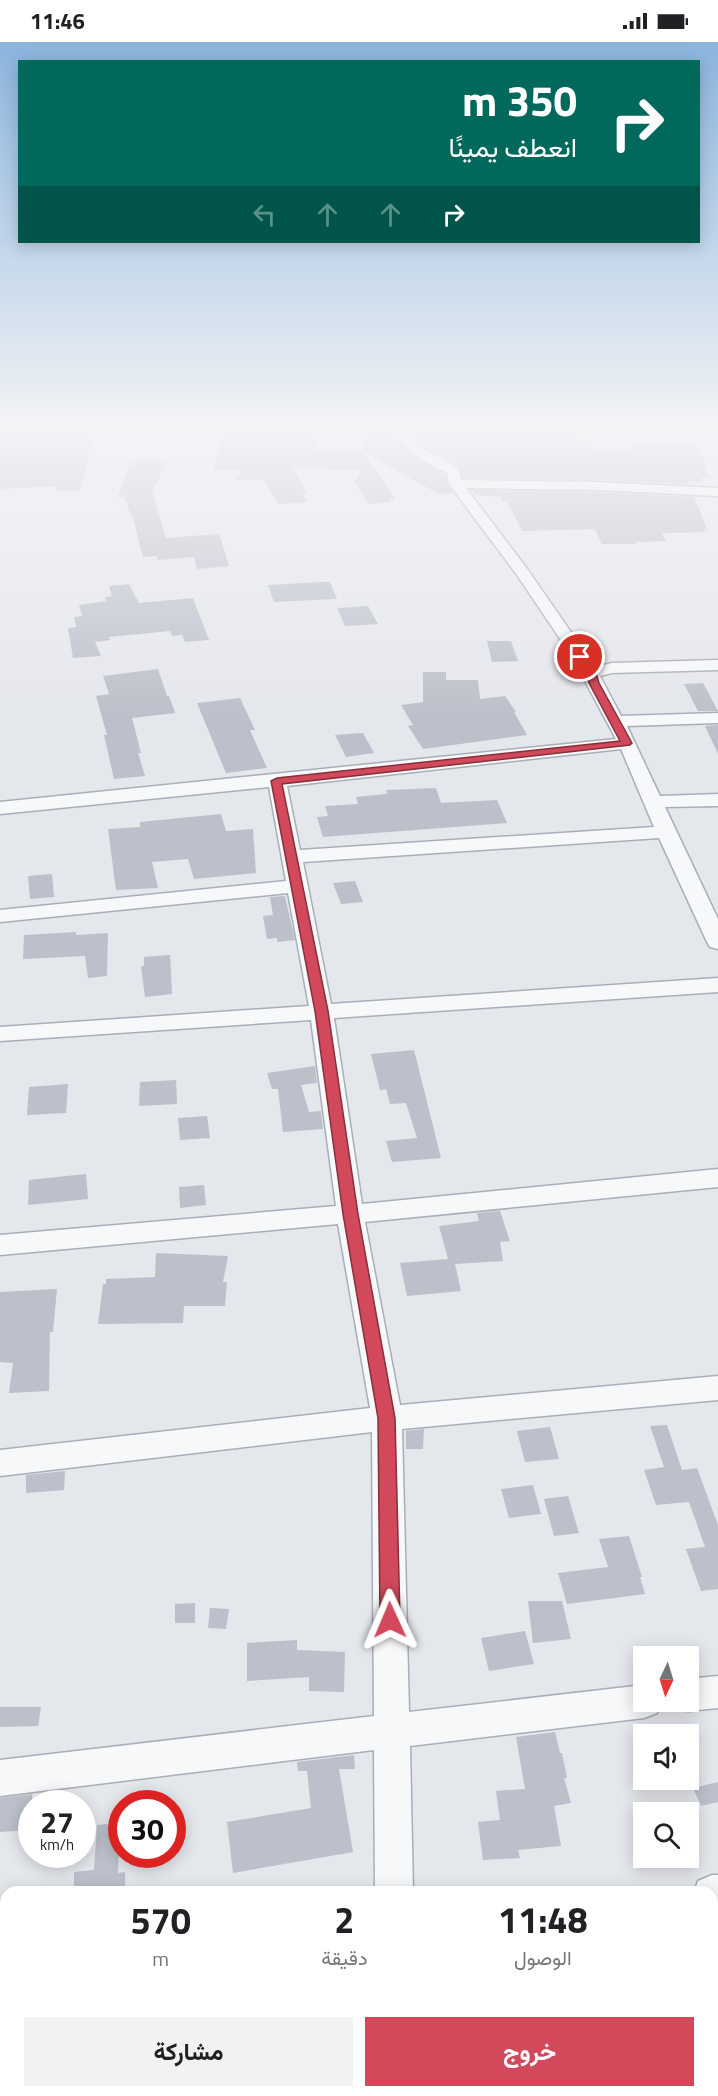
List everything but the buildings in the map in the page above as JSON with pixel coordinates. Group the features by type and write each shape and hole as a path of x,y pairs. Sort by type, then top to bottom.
{"street":[{"path":"488,526 523,573 591,673 594,683 627,743 718,942"},
{"path":"591,673 612,668 718,665"},
{"path":"614,721 718,718"},
{"path":"0,808 627,743"},
{"path":"277,781 321,1011 350,1214 387,1418 394,1886"},
{"path":"653,802 718,800"},
{"path":"290,857 666,832"},
{"path":"0,916 296,886"},
{"path":"0,1034 718,985"},
{"path":"0,1245 718,1178"},
{"path":"0,1463 387,1418 718,1388"},
{"path":"699,1694 718,1692"},
{"path":"0,1778 633,1702"}],"route":[{"path":"390,1620 387,1418 350,1214 321,1011 277,781 627,743 594,683 591,673 580,657"}]}
